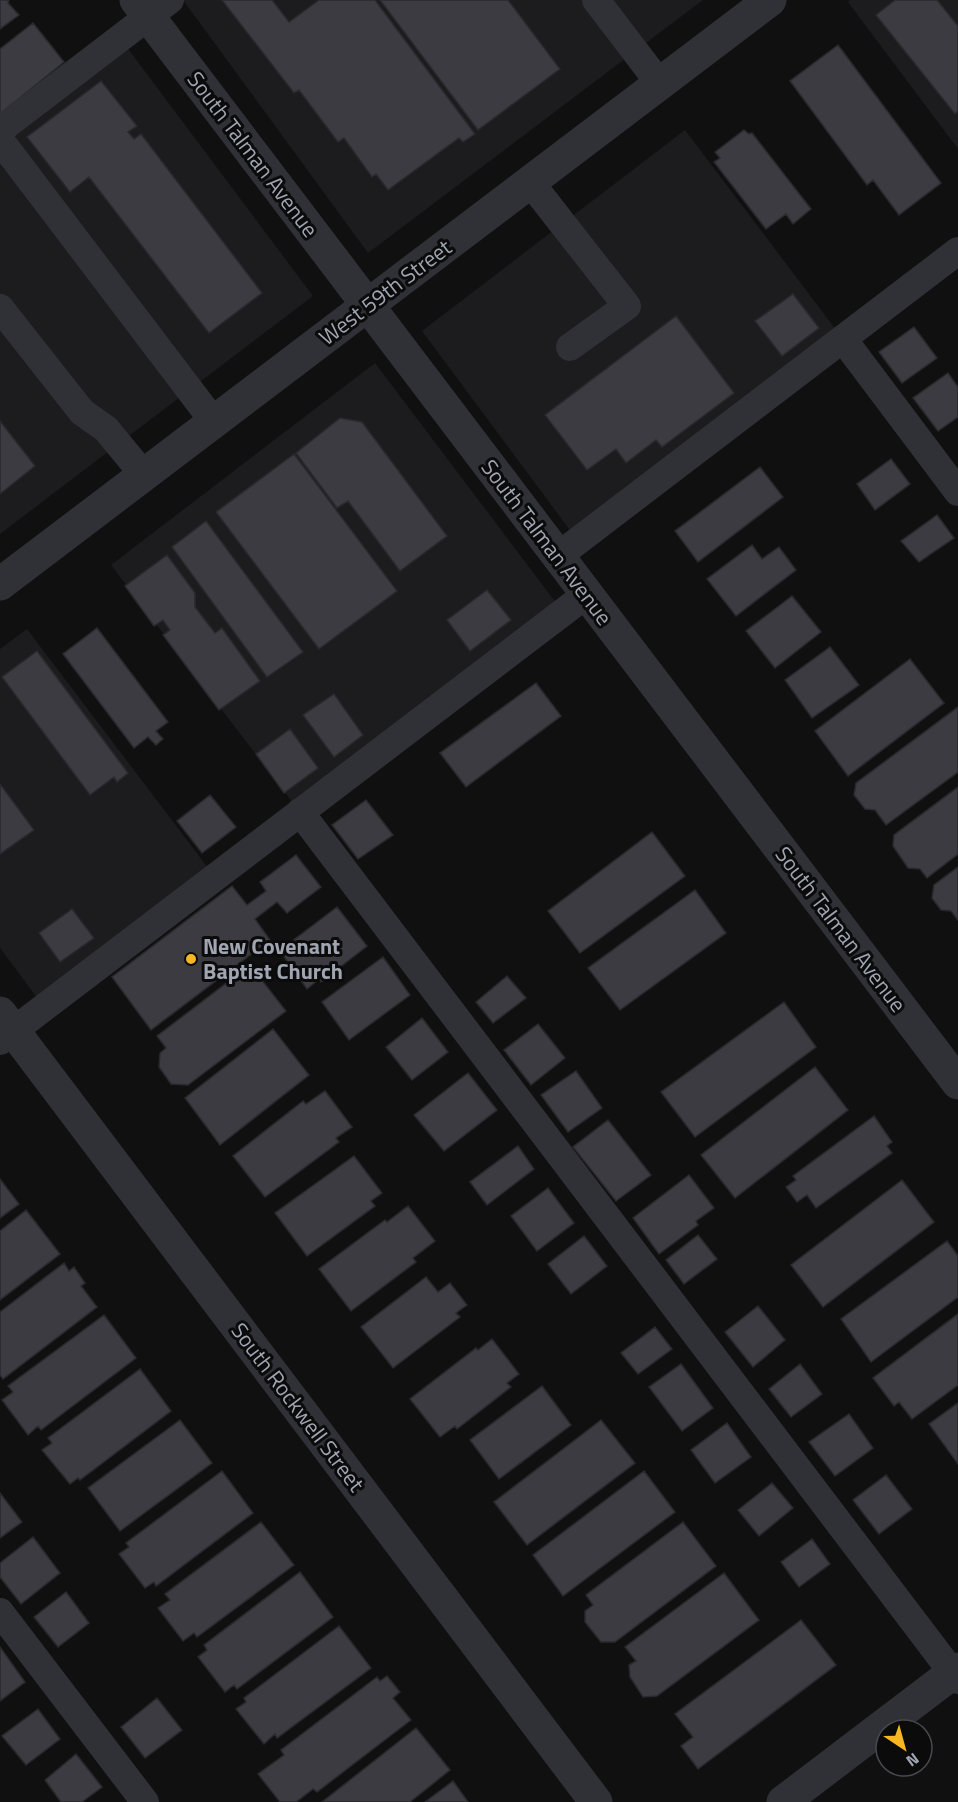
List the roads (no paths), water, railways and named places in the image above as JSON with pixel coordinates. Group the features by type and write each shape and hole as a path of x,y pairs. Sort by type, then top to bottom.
{"street":[{"name":"West 59th Street","path":"0,584 770,0"},
{"name":"South Talman Avenue","path":"152,6 368,305 958,1083"},
{"name":"South Rockwell Street","path":"5,1028 596,1802"},
{"path":"783,1802 956,1674"}],"lane":[{"path":"596,0 660,84"},
{"path":"0,130 152,6"},
{"path":"0,141 214,422"},
{"path":"530,182 627,306 570,347"},
{"path":"558,556 958,251"},
{"path":"0,308 82,412 106,429 144,475"},
{"path":"843,339 958,492"},
{"path":"5,1028 300,812 587,594"},
{"path":"300,812 956,1674"},
{"path":"0,1612 145,1802"}],"place":[{"name":"New Covenant Baptist Church","path":"191,959"}]}
